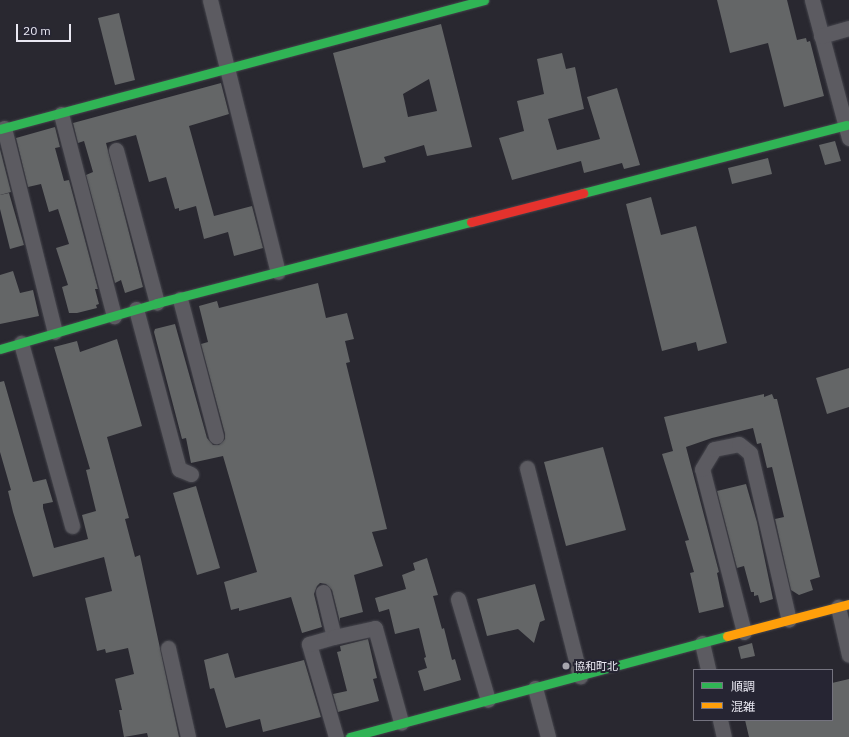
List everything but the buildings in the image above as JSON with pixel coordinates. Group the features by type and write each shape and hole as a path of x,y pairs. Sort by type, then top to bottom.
{"street":[{"path":"210,0 229,69 278,272"},
{"path":"55,332 2,129 484,0"},
{"path":"0,349 157,303 180,299 846,122 812,0"},
{"path":"821,36 849,28"},
{"path":"61,114 114,316"},
{"path":"116,150 157,303"},
{"path":"180,299 216,436"},
{"path":"136,309 179,469 192,474"},
{"path":"21,343 72,526"},
{"path":"744,632 702,469 714,449 739,444 750,453 789,620"},
{"path":"527,468 580,676"},
{"path":"323,592 334,637"},
{"path":"458,599 488,700"},
{"path":"350,737 844,605 849,655"},
{"path":"336,737 309,644 334,637 376,628 402,722"},
{"path":"702,643 708,669"},
{"path":"168,648 188,737"},
{"path":"535,688 548,737"},
{"path":"720,721 724,737"}],"traffic: fast":[{"path":"0,129 484,0"},
{"path":"583,193 846,125"},
{"path":"0,349 157,303 471,222"},
{"path":"350,737 727,636"}],"traffic: slow":[{"path":"727,636 849,604"}],"traffic: jam":[{"path":"471,222 583,193"}],"place":[{"name":"協和町北","path":"566,666"}]}
